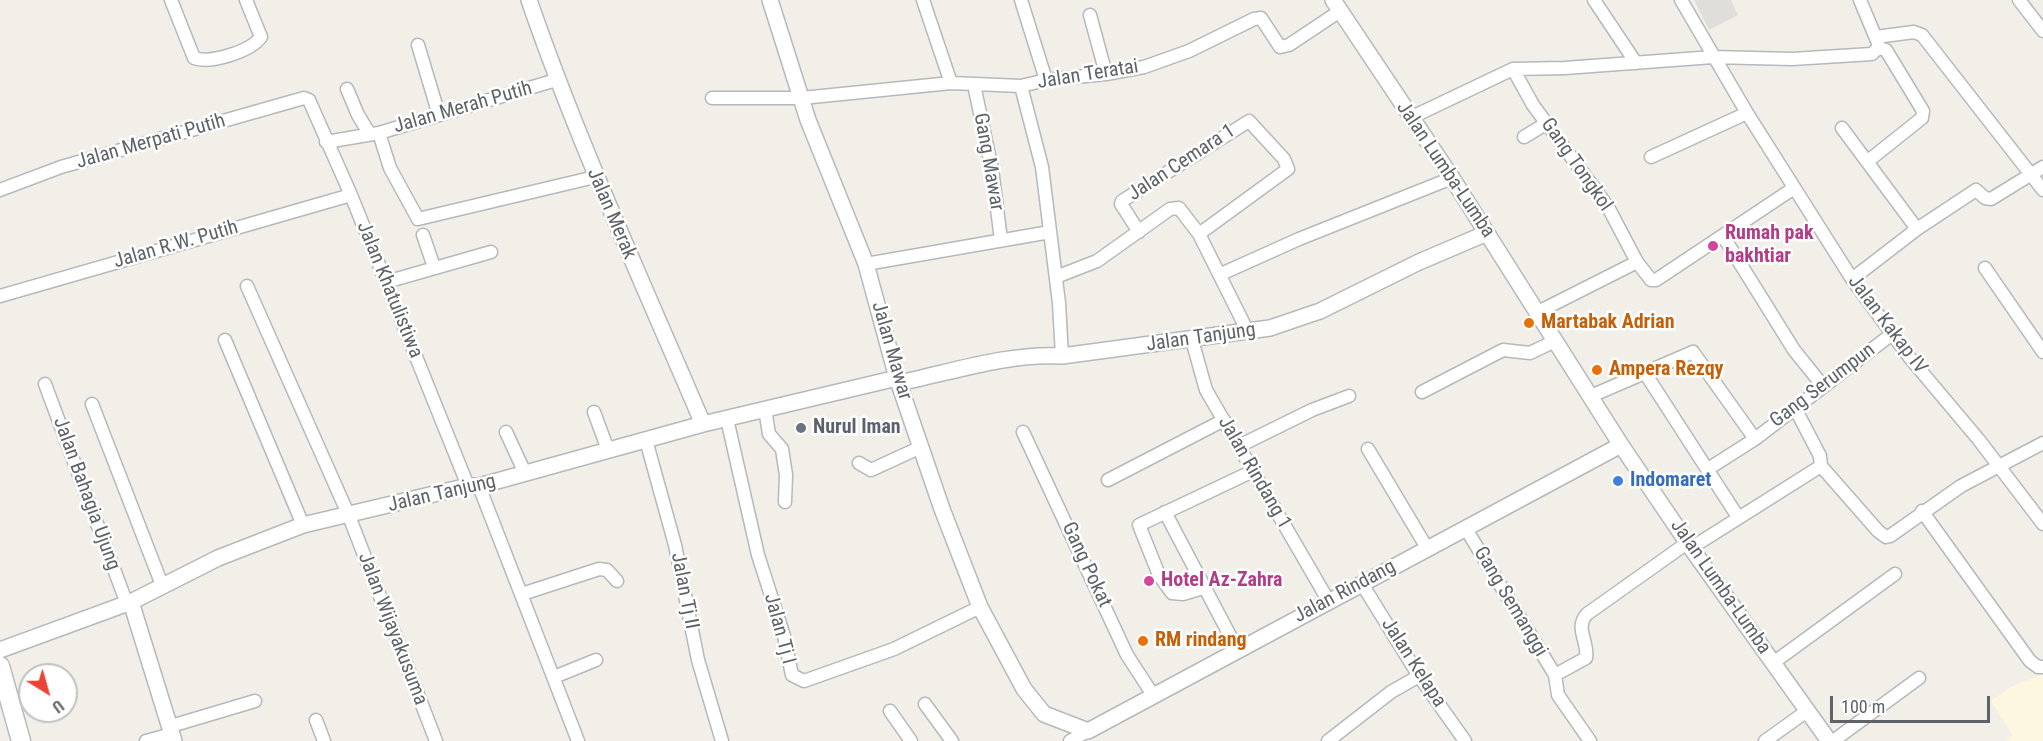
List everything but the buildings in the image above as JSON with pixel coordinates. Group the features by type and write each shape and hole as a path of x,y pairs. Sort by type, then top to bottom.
{"main road":[{"path":"0,666 21,741"}],"street":[{"path":"171,0 194,58 205,62 255,45 261,37 246,0"},
{"name":"Jalan Merak","path":"529,0 556,80 595,177 703,424"},
{"name":"Jalan Mawar","path":"770,0 808,120 866,264 898,380 980,607 1024,689 1044,714 1092,736"},
{"path":"923,0 951,83"},
{"path":"1021,0 1046,80"},
{"path":"1594,0 1636,63"},
{"name":"Jalan Kakap IV","path":"1681,0 1747,113 1852,279 1892,334 2043,524"},
{"path":"1860,0 1877,42 1896,62 1923,111 1922,118 1868,161"},
{"path":"2019,0 2043,31"},
{"name":"Jalan Teratai","path":"712,98 802,98 951,83 1022,86 1046,80 1106,74 1144,67 1189,51 1254,18 1261,18 1280,47 1289,45 1336,6"},
{"name":"Jalan Lumba-Lumba","path":"1336,6 1452,178 1621,444 1689,545 1807,711 1831,741"},
{"path":"1090,15 1106,74"},
{"path":"1877,42 1914,32 1922,35 2043,190"},
{"path":"1410,118 1514,69 1713,57 1792,59 1872,54 1877,42"},
{"path":"418,45 439,115"},
{"name":"Gang Tongkol","path":"1514,69 1547,123 1608,207 1637,262 1651,280 1656,280 1794,188"},
{"name":"Jalan Merah Putih","path":"326,142 374,133 556,80"},
{"name":"Gang Mawar","path":"974,85 992,169 1001,240"},
{"path":"1022,86 1042,167 1056,277 1062,356"},
{"name":"Jalan Merah Putih","path":"347,89 358,115 374,133"},
{"name":"Jalan Khatulistiwa","path":"304,99 312,105 386,282 522,594 578,741"},
{"name":"Jalan Merpati Putih","path":"0,190 61,167 304,99"},
{"path":"1651,157 1747,113"},
{"name":"Jalan Cemara 1","path":"1139,232 1123,208 1122,201 1249,121 1284,159 1288,169 1199,234"},
{"path":"1524,137 1547,123"},
{"path":"1842,128 1917,229"},
{"path":"374,133 418,219 595,177"},
{"path":"1852,279 1917,229 1976,190 1985,198 1991,199 2043,167"},
{"path":"1221,274 1299,239 1452,178"},
{"name":"Jalan R.W. Putih","path":"0,296 351,195"},
{"path":"1056,277 1097,261 1170,209 1179,208 1199,234 1248,332"},
{"path":"866,264 1050,232"},
{"name":"Jalan Tanjung","path":"0,650 129,603 218,558 303,525 474,486 703,424 898,380 1002,359 1039,355 1062,356 1270,328 1320,311 1419,262 1487,233"},
{"path":"423,235 434,267"},
{"path":"1723,236 1789,342 1823,386"},
{"path":"386,282 491,252"},
{"path":"1538,312 1637,262"},
{"path":"1985,268 2043,352"},
{"name":"Jalan Wijayakusuma","path":"247,286 349,516 436,741"},
{"name":"Gang Serumpun","path":"1708,470 1755,439 1892,334"},
{"path":"225,340 303,525"},
{"name":"Jalan Rindang 1","path":"1192,340 1206,390 1328,600"},
{"path":"1422,392 1503,350 1530,353 1555,341"},
{"name":"Gang Serumpun","path":"1645,373 1693,352 1755,439"},
{"path":"1591,396 1645,373 1738,517"},
{"name":"Jalan Bahagia Ujung","path":"45,384 129,603"},
{"path":"1239,446 1312,410 1349,396"},
{"path":"92,404 162,585"},
{"path":"1795,408 1820,456 1821,465 1886,537 1922,511 1998,465 2043,443"},
{"path":"765,410 769,434 782,449 786,475 785,502"},
{"path":"594,412 608,450"},
{"name":"Jalan Tj I","path":"727,419 758,555 784,636 792,675 804,681 894,649 980,607"},
{"path":"1108,480 1224,420"},
{"path":"506,432 525,473"},
{"name":"Gang Pokat","path":"1023,432 1127,655 1153,695"},
{"name":"Jalan Tj II","path":"646,440 675,545 698,660 722,741"},
{"name":"Jalan Rindang","path":"1070,741 1092,736 1153,695 1621,444"},
{"path":"859,463 871,470 921,447"},
{"path":"1368,450 1427,548"},
{"path":"1689,545 1821,465"},
{"path":"1203,588 1183,594 1172,593 1159,575 1139,525 1253,471"},
{"path":"1922,511 2030,661 2043,667"},
{"path":"1165,512 1237,650"},
{"name":"Gang Semanggi","path":"1466,529 1555,675 1558,695 1590,741"},
{"name":"Gang Semanggi","path":"1555,675 1586,658 1581,628 1582,620 1587,614 1689,545"},
{"path":"522,594 599,569 607,570 617,581"},
{"path":"1773,663 1895,574"},
{"name":"Jalan Kelapa","path":"1362,584 1419,676 1465,741"},
{"path":"129,603 172,734"},
{"path":"554,677 596,660"},
{"path":"1328,741 1391,693 1419,676"},
{"path":"1831,741 1919,678"},
{"path":"146,741 172,734 255,701"},
{"path":"925,704 952,741"},
{"path":"890,711 911,741"},
{"path":"1765,741 1807,711"},
{"path":"316,720 324,741"}],"shaded area":[{"path":"1694,0 1731,0 1738,15 1709,30"},
{"path":"2043,674 2043,741 2006,741 2013,735 1991,701 2011,687"}],"place":[{"name":"Rumah pak bakhtiar","path":"1713,246"},
{"name":"Martabak Adrian","path":"1529,323"},
{"name":"Ampera Rezqy","path":"1597,370"},
{"name":"Nurul Iman","path":"801,428"},
{"name":"Indomaret","path":"1618,481"},
{"name":"Hotel Az-Zahra","path":"1149,581"},
{"name":"RM rindang","path":"1143,641"}]}
